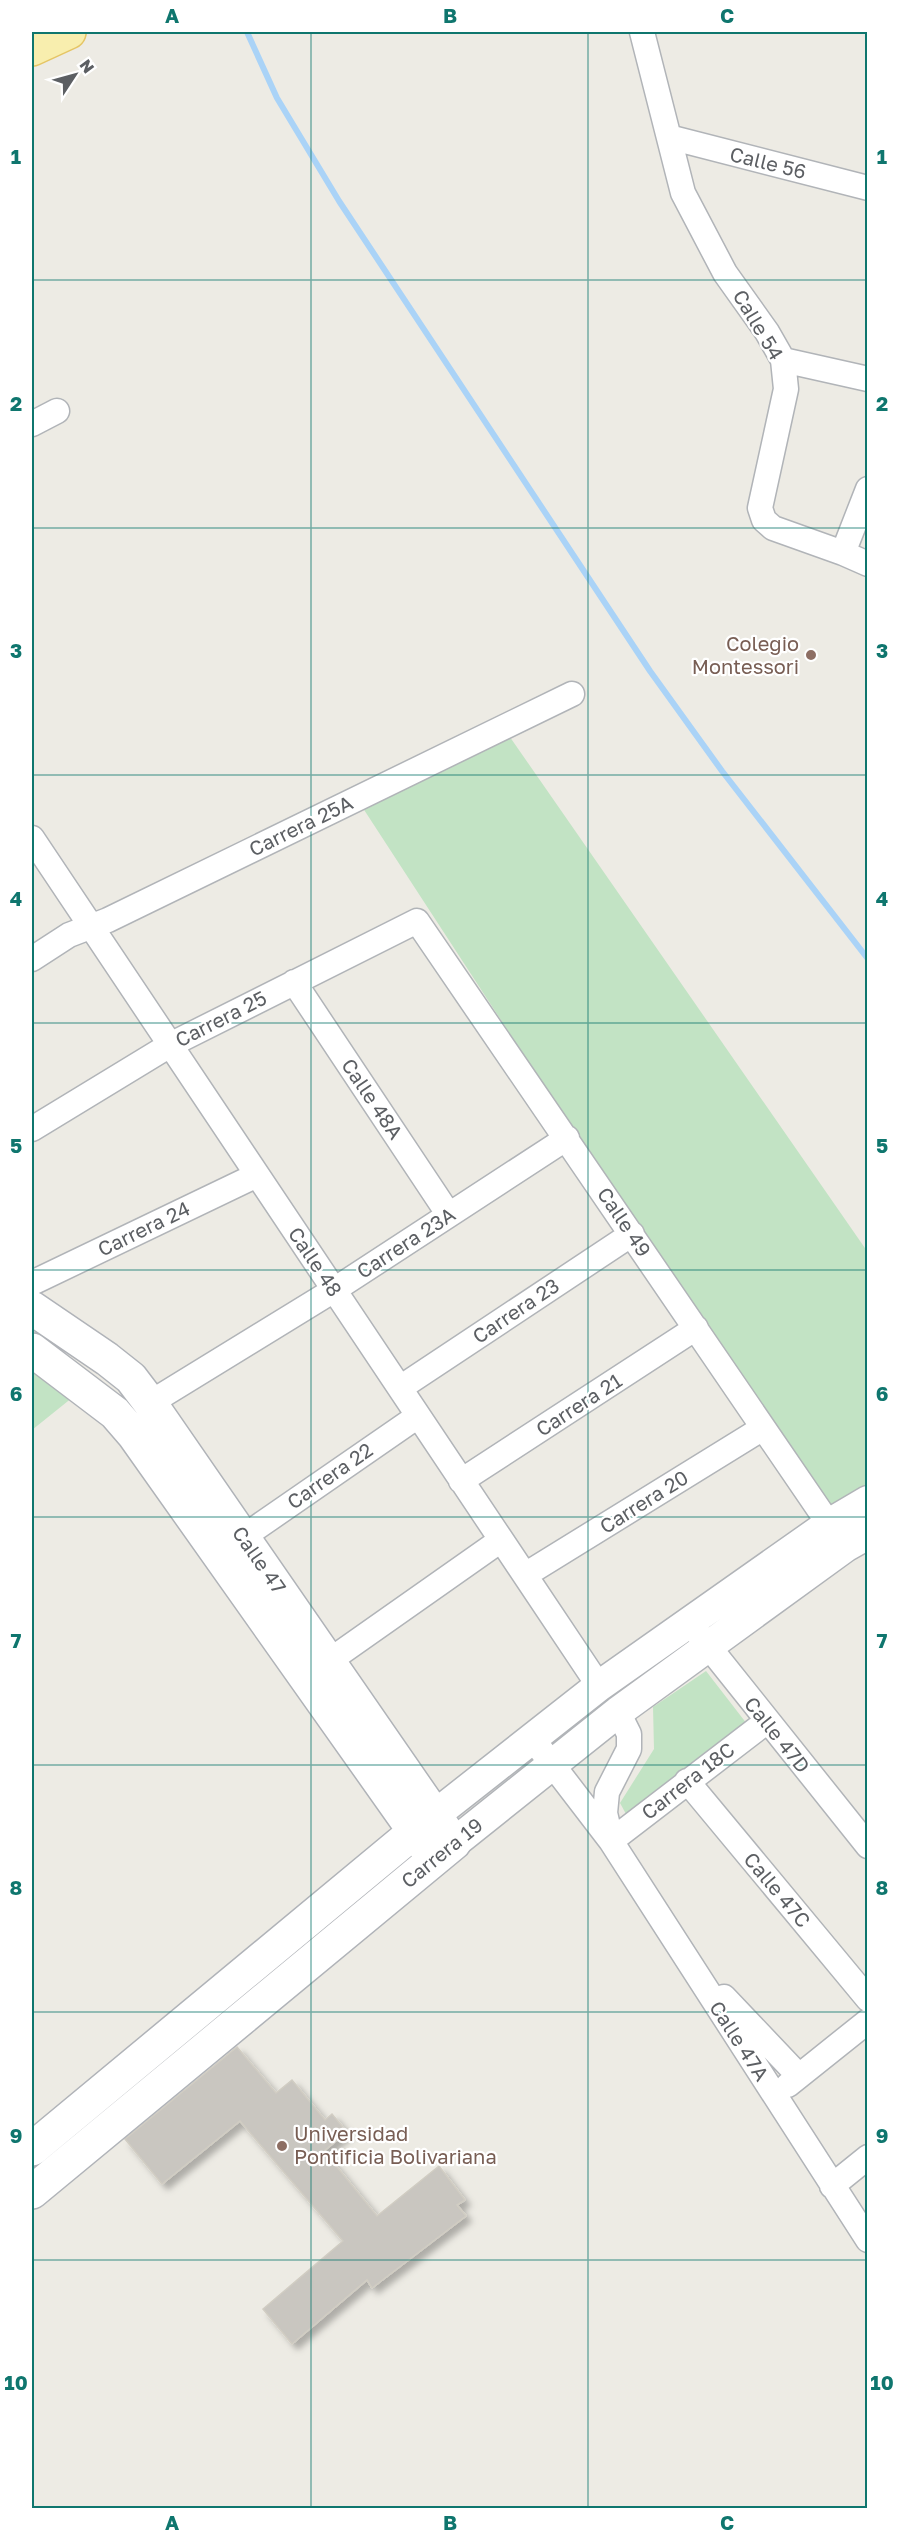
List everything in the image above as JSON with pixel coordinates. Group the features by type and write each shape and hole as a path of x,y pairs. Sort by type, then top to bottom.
{"main road":[{"path":"32,49 69,32"},
{"name":"Calle 47","path":"32,1308 131,1378 150,1403 244,1556 444,1851"},
{"name":"Calle 47","path":"32,1350 115,1413 244,1556 329,1661 425,1824"},
{"name":"Carrera 19","path":"32,2149 425,1824"},
{"name":"Carrera 19","path":"32,2192 444,1851"}],"street":[{"name":"Calle 54","path":"642,32 683,193 725,273 767,332 783,360 786,389 760,508 764,520 774,528 867,564"},
{"name":"Calle 56","path":"669,137 867,188"},
{"path":"783,360 867,379"},
{"path":"32,423 57,411"},
{"path":"843,553 867,489"},
{"name":"Carrera 25A","path":"32,959 69,934 119,915 572,694"},
{"name":"Calle 48","path":"32,838 599,1686"},
{"name":"Carrera 25","path":"32,1129 170,1045 417,921"},
{"name":"Calle 49","path":"417,921 829,1524"},
{"name":"Calle 48A","path":"294,982 449,1215"},
{"name":"Carrera 23A","path":"150,1403 334,1290 567,1138"},
{"name":"Carrera 24","path":"32,1283 257,1175"},
{"name":"Carrera 23","path":"400,1388 632,1234"},
{"name":"Carrera 21","path":"461,1481 696,1329"},
{"name":"Carrera 22","path":"244,1556 418,1416"},
{"name":"Carrera 20","path":"525,1575 763,1428"},
{"name":"Carrera 19","path":"425,1824 599,1686 829,1524 867,1501"},
{"name":"Carrera 19","path":"444,1851 618,1712 709,1649 845,1547 867,1534"},
{"path":"329,1661 501,1540"},
{"name":"Calle 47D","path":"689,1622 766,1722 867,1846"},
{"path":"611,1841 605,1813 607,1792 629,1749 629,1734 618,1712"},
{"name":"Carrera 18C","path":"611,1841 766,1722"},
{"name":"Calle 47A","path":"532,1738 611,1841 867,2240"},
{"name":"Calle 47C","path":"687,1781 867,1999"},
{"path":"684,1955 799,2076"},
{"path":"775,2096 867,2021"},
{"path":"832,2186 867,2157"}],"green space":[{"path":"503,727 867,1251 867,1501 829,1524 357,799"},
{"path":"32,1350 83,1389 32,1430"},
{"path":"706,1671 747,1724 626,1814 620,1803 654,1749 653,1707"}],"building":[{"path":"237,2047 276,2093 292,2080 325,2120 332,2114 347,2132 324,2151 377,2216 439,2166 465,2200 457,2205 466,2216 372,2288 367,2280 292,2344 263,2309 343,2241 240,2121 162,2184 125,2139"}],"waterway":[{"path":"247,32 277,98 339,201 650,671 722,771 868,959"}],"place":[{"name":"Colegio Montessori","path":"811,655"},
{"name":"Universidad Pontificia Bolivariana","path":"282,2146"}]}
